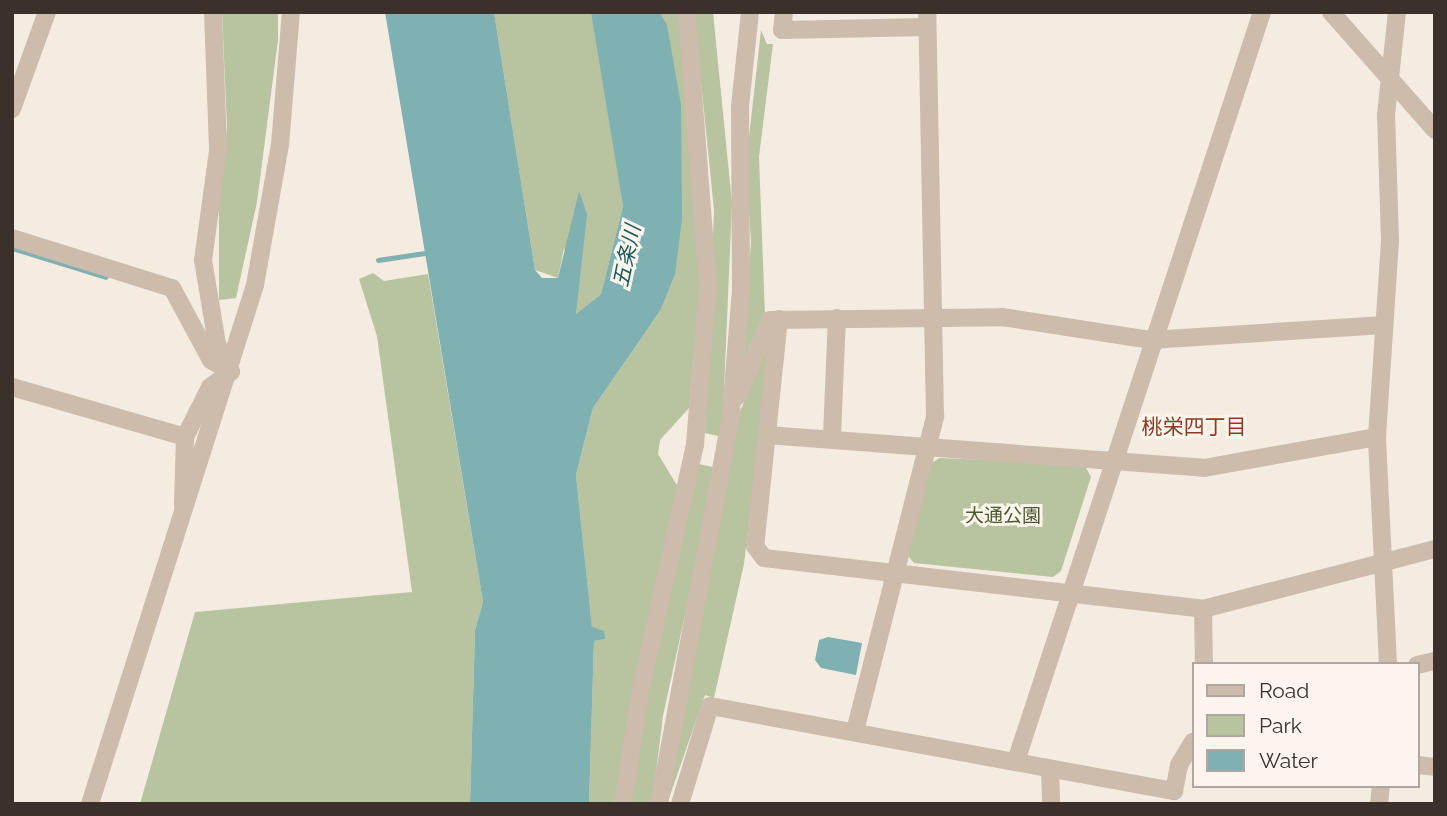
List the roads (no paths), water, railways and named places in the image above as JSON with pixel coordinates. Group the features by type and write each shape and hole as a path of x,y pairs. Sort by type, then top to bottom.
{"street":[{"path":"12,109 47,12"},
{"path":"213,12 218,151 203,260 218,344 231,372"},
{"path":"90,804 231,372 271,206 291,12"},
{"path":"623,804 640,693 695,444 707,300 706,207 687,12"},
{"path":"784,12 782,30 927,20 935,416 855,731"},
{"path":"1016,761 1151,340 1221,150 1262,12"},
{"path":"1331,12 1435,130"},
{"path":"1388,662 1377,437 1381,325 1390,240 1386,115 1394,85 1397,12"},
{"path":"659,804 731,414 746,14"},
{"path":"12,238 172,288 211,360 231,372"},
{"path":"731,414 770,320 1002,317 1151,340 1381,325"},
{"path":"832,436 837,318"},
{"path":"779,319 755,546 764,558 1203,609 1435,549"},
{"path":"185,511 180,494 186,437 210,387 231,372"},
{"path":"12,387 186,437"},
{"path":"766,435 832,436 927,449 1204,468 1377,437"},
{"path":"1203,609 1204,662"},
{"path":"680,804 710,706 1016,761 1050,770 1174,790 1179,765 1192,744"},
{"path":"1050,770 1051,804"}],"water":[{"name":"五条川","path":"385,12 494,12 535,270 542,278 558,278 579,191 587,214 576,314 601,294 623,206 591,12 660,12 667,25 681,105 682,219 675,274 660,311 593,408 576,475 592,627 604,631 605,639 594,641 589,804 470,804 475,630 483,602"},
{"path":"828,637 862,643 856,675 821,668 815,660 819,640"}],"waterway":[{"path":"12,248 106,277"},
{"path":"378,260 431,252"}],"district":[{"name":"桃栄四丁目","path":"1194,427"}],"park label":[{"name":"大通公園","path":"1003,516"}]}
